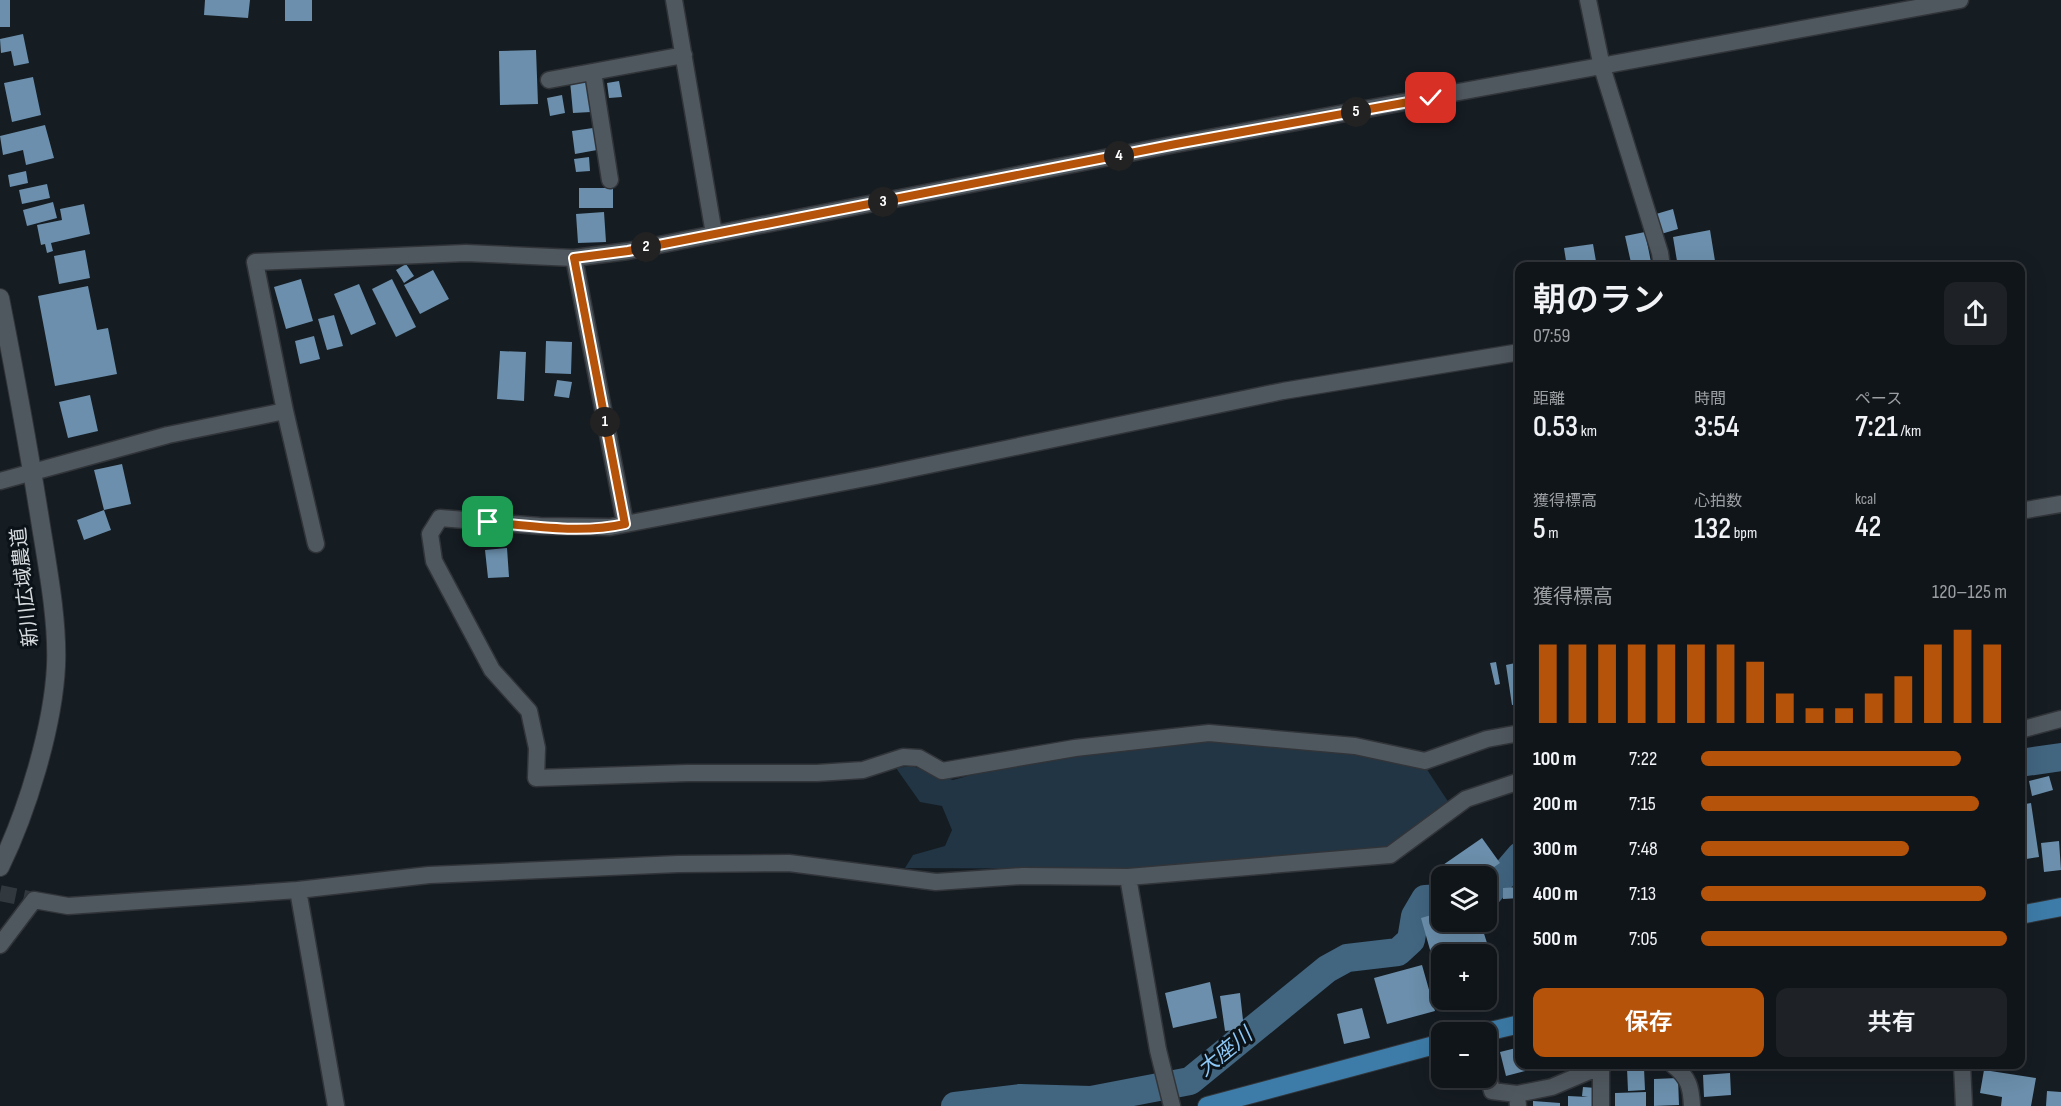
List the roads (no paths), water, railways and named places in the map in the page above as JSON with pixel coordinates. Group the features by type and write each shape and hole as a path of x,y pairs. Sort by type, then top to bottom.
{"main road":[{"path":"2025,914 2061,907"},
{"path":"1497,1029 1515,1025"},
{"path":"1207,1106 1431,1046"}],"street":[{"path":"674,0 714,234"},
{"path":"1588,0 1602,68 1661,262"},
{"path":"316,544 285,411 255,262 466,253 574,258 714,234 1176,144 1602,68 1960,0"},
{"path":"549,80 684,55"},
{"path":"593,72 610,180"},
{"path":"574,258 625,524"},
{"name":"新川広域農道","path":"0,298 33,472 49,575 56,666 45,733 34,773 15,837 0,867"},
{"path":"1515,353 1283,391 876,476 610,527 540,526 440,518 430,534 434,561 492,670 529,711 537,748 536,778 687,772 817,773 863,770 903,757 919,758 942,771 1075,748 1209,733 1354,746 1425,761 1487,739 1515,734"},
{"path":"0,481 168,435 285,411"},
{"path":"2025,510 2061,504"},
{"path":"2025,729 2061,719"},
{"path":"0,945 34,900 69,906 298,890 429,875 678,864 789,863 936,882 1023,876 1128,877 1390,855 1466,799 1515,783"},
{"path":"1128,877 1158,1050 1172,1106"},
{"path":"298,890 336,1106"},
{"path":"1491,1088 1492,1091 1518,1100 1595,1069"},
{"path":"1601,1106 1602,1069"},
{"path":"1678,1069 1685,1074 1691,1086 1692,1106"},
{"path":"1962,1069 1964,1106"}],"waterway":[{"name":"大座川","path":"2025,762 2061,757"},
{"name":"大座川","path":"1497,883 1515,862"},
{"name":"大座川","path":"955,1106 1020,1098 1091,1100 1190,1081 1327,969 1347,958 1398,952 1411,940 1415,916 1425,899 1431,899"}],"tunnel":[{"path":"0,893 34,900"}]}
